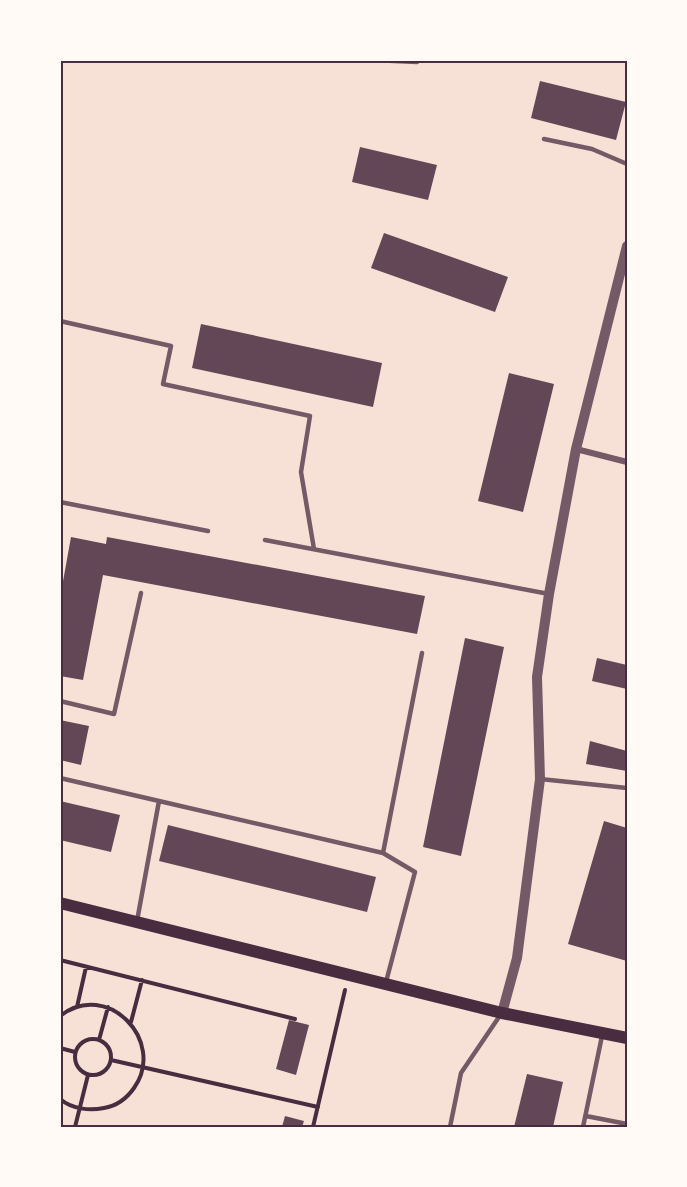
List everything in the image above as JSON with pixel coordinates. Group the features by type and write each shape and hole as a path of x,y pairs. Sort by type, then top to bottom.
{"main road":[{"path":"60,903 502,1013 627,1038"}],"street":[{"path":"502,1013 517,958 540,778 537,677 549,594 576,449 627,246"},
{"path":"576,449 627,462"}],"lane":[{"path":"372,60 417,62 418,60"},
{"path":"544,139 592,149 627,164"},
{"path":"60,321 171,346 163,384 310,416 301,472 314,549"},
{"path":"60,502 208,531"},
{"path":"265,540 549,594"},
{"path":"60,701 114,714 141,593"},
{"path":"383,853 422,653"},
{"path":"60,778 383,853 415,872 386,985"},
{"path":"540,778 627,788"},
{"path":"137,921 159,801"},
{"path":"450,1127 461,1073 502,1013"},
{"path":"584,1127 602,1033"},
{"path":"586,1116 627,1124"}],"path":[{"path":"60,960 295,1019"},
{"path":"77,1007 86,967"},
{"path":"313,1127 349,974"},
{"path":"131,1022 142,981"},
{"path":"60,1016 77,1007 92,1005 108,1007 131,1022 140,1036 144,1051 143,1068 139,1081 120,1102 94,1110 80,1109 60,1099"},
{"path":"99,1040 108,1007"},
{"path":"87,1040 99,1040 107,1046 111,1060 105,1071 88,1075 76,1064 75,1052 87,1040"},
{"path":"60,1048 75,1052"},
{"path":"111,1060 318,1107"},
{"path":"75,1127 88,1075"}],"building":[{"path":"540,81 626,102 616,140 531,118"},
{"path":"360,147 437,165 428,200 352,182"},
{"path":"384,233 508,277 495,312 371,268"},
{"path":"201,324 382,363 373,407 192,368"},
{"path":"509,373 554,384 523,512 478,501"},
{"path":"71,537 106,544 107,537 425,596 417,634 103,575 83,680 60,676 60,598"},
{"path":"465,638 504,647 461,856 423,847"},
{"path":"597,658 627,665 627,689 592,681"},
{"path":"60,720 89,726 81,765 60,760"},
{"path":"590,741 627,751 627,771 586,764"},
{"path":"60,801 120,815 111,852 60,840"},
{"path":"604,821 627,828 627,961 568,944"},
{"path":"168,825 376,877 367,912 159,861"},
{"path":"289,1020 309,1025 296,1075 276,1069"},
{"path":"527,1074 563,1082 553,1127 514,1127"},
{"path":"285,1116 304,1121 302,1127 282,1127"}]}
